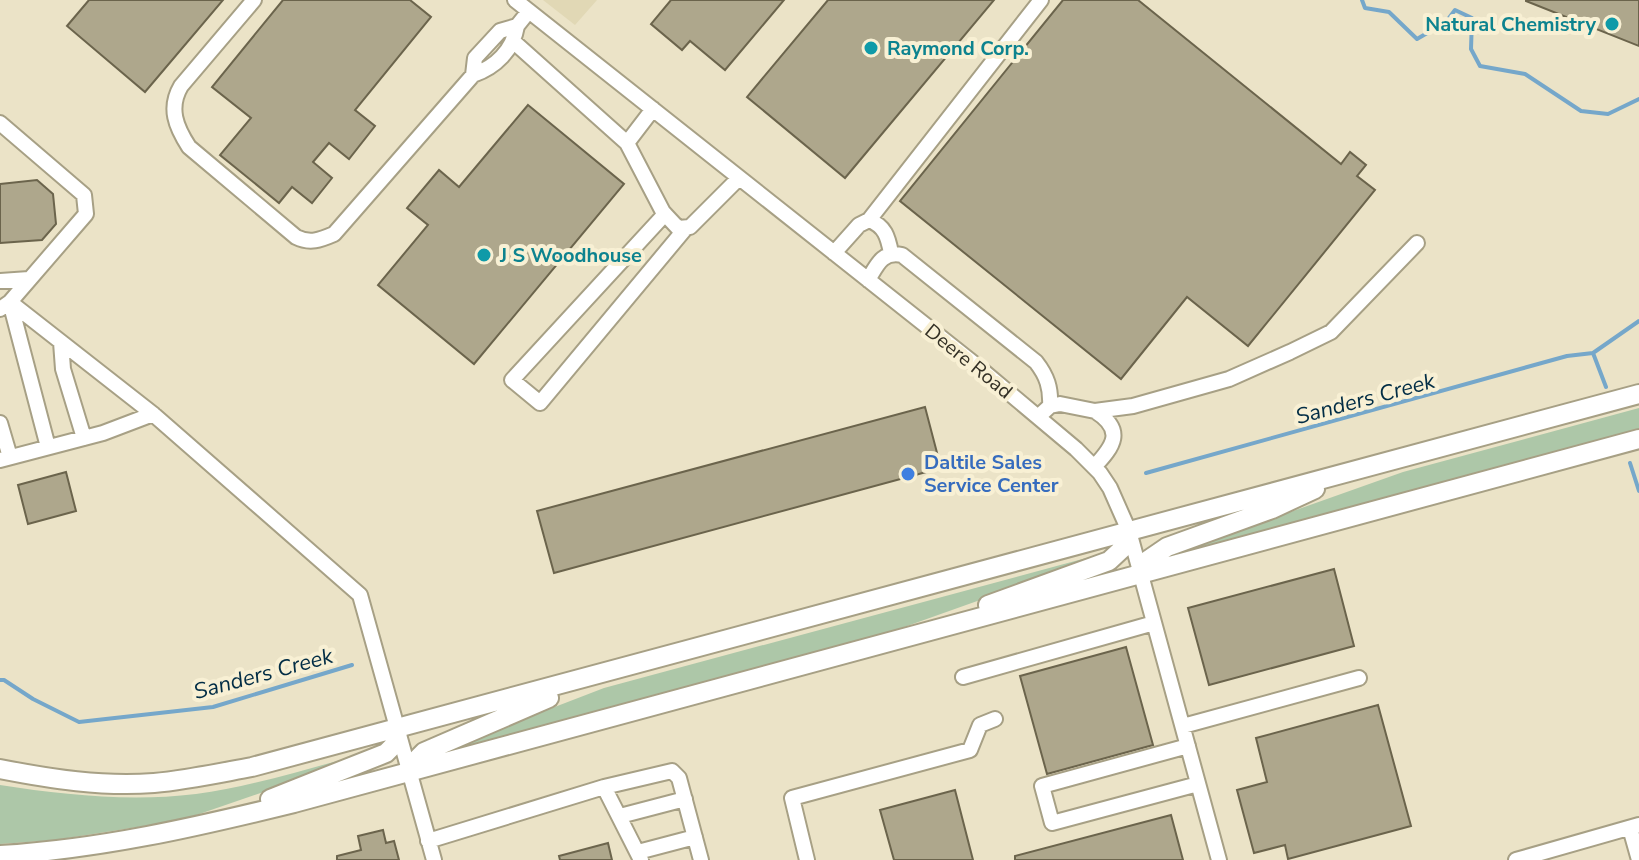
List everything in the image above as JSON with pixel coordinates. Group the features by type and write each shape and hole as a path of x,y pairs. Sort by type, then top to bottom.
{"main road":[{"path":"0,769 73,782 151,783 252,767 1639,394"},
{"path":"0,855 96,846 201,826 1639,439"},
{"path":"1141,573 1145,562 1167,547 1272,509 1361,468"},
{"path":"919,633 1016,593 1109,561 1123,548 1129,531"},
{"path":"410,772 414,762 424,752 606,673"},
{"path":"201,826 386,753 396,743 398,729"}],"street":[{"path":"254,0 181,86 173,99 174,114 179,131 189,147 296,237 306,241 320,240 334,234 473,75 490,69 514,42 517,26 529,11"},
{"name":"Deere Road","path":"515,0 1038,417 1094,467 1110,488 1129,531 1219,860"},
{"path":"834,253 859,225 869,220 1041,0"},
{"path":"473,75 475,58 500,31 517,26"},
{"path":"514,42 627,143 665,214 678,228 685,229"},
{"path":"627,143 653,109"},
{"path":"0,123 84,195 86,214 5,305"},
{"path":"665,214 512,380 540,403 685,229 739,178"},
{"path":"869,220 880,224 889,238 891,253"},
{"path":"1038,417 1050,406 1060,404 1095,411 1133,406 1229,379 1331,332 1417,243"},
{"path":"868,280 881,258 891,253 902,255 1036,362 1046,375 1050,406"},
{"path":"0,281 29,279"},
{"path":"5,305 61,342 153,414 360,595 434,860"},
{"path":"5,305 48,447"},
{"path":"61,342 63,369 84,438"},
{"path":"1094,467 1110,450 1114,438 1108,419 1095,411"},
{"path":"0,423 5,459 84,438 153,414"},
{"path":"963,677 1154,623"},
{"path":"1183,726 1359,678"},
{"path":"807,860 792,798 970,750 980,725 995,719"},
{"path":"1188,746 1042,786 1052,823 1198,784"},
{"path":"428,841 604,787 672,771 679,778 701,860"},
{"path":"604,787 640,856 695,837"},
{"path":"620,816 685,799"},
{"path":"1516,860 1634,827 1639,860"}],"shaded area":[{"path":"543,0 597,0 575,25"}],"green space":[{"path":"1639,408 1639,429 1172,554 1403,472"},
{"path":"1101,554 1101,557 879,636 440,751 604,688"},
{"path":"370,752 371,755 182,820 55,840 0,844 0,785 98,796 196,794 284,776"}],"building":[{"path":"89,0 223,0 145,92 67,26"},
{"path":"283,0 410,0 431,17 355,110 375,126 349,159 329,143 313,162 332,178 312,203 292,187 279,203 220,155 251,118 212,87"},
{"path":"671,0 784,0 725,70 690,41 682,50 651,24"},
{"name":"Raymond Corp.","path":"828,0 994,0 845,178 747,97"},
{"path":"1063,0 1138,0 1341,164 1350,152 1366,165 1357,176 1375,190 1248,346 1187,297 1121,379 900,201"},
{"name":"Natural Chemistry","path":"1526,0 1639,0 1639,46 1526,1"},
{"name":"J S Woodhouse","path":"528,105 624,184 474,364 378,285 428,225 407,208 439,170 459,187"},
{"path":"37,180 53,194 56,224 42,240 0,243 0,184"},
{"path":"925,407 941,468 554,573 537,511"},
{"path":"66,472 76,511 28,524 18,485"},
{"path":"1334,569 1354,646 1209,685 1188,608"},
{"path":"1126,647 1153,745 1047,774 1020,676"},
{"path":"1378,705 1411,826 1288,859 1285,845 1254,853 1237,790 1267,782 1256,738"},
{"path":"955,790 973,860 894,860 880,810"},
{"path":"1171,815 1183,860 1015,860 1015,856"},
{"path":"383,830 386,843 394,841 399,860 337,860 337,856 361,850 358,836"},
{"path":"608,843 612,860 560,860 559,856"}],"waterway":[{"path":"1362,0 1365,8 1389,12 1417,39 1446,22 1455,10 1472,18 1471,49 1480,66 1525,74 1581,111 1608,114 1639,99"},
{"path":"1606,387 1593,353 1639,321"},
{"name":"Sanders Creek","path":"1146,473 1567,356 1593,353"},
{"path":"1630,463 1639,491"},
{"name":"Sanders Creek","path":"0,680 79,722 213,707 352,665"}],"place":[{"name":"Natural Chemistry","path":"1612,24"},
{"name":"Raymond Corp.","path":"871,48"},
{"name":"J S Woodhouse","path":"484,255"},
{"name":"Daltile Sales Service Center","path":"908,474"}]}
